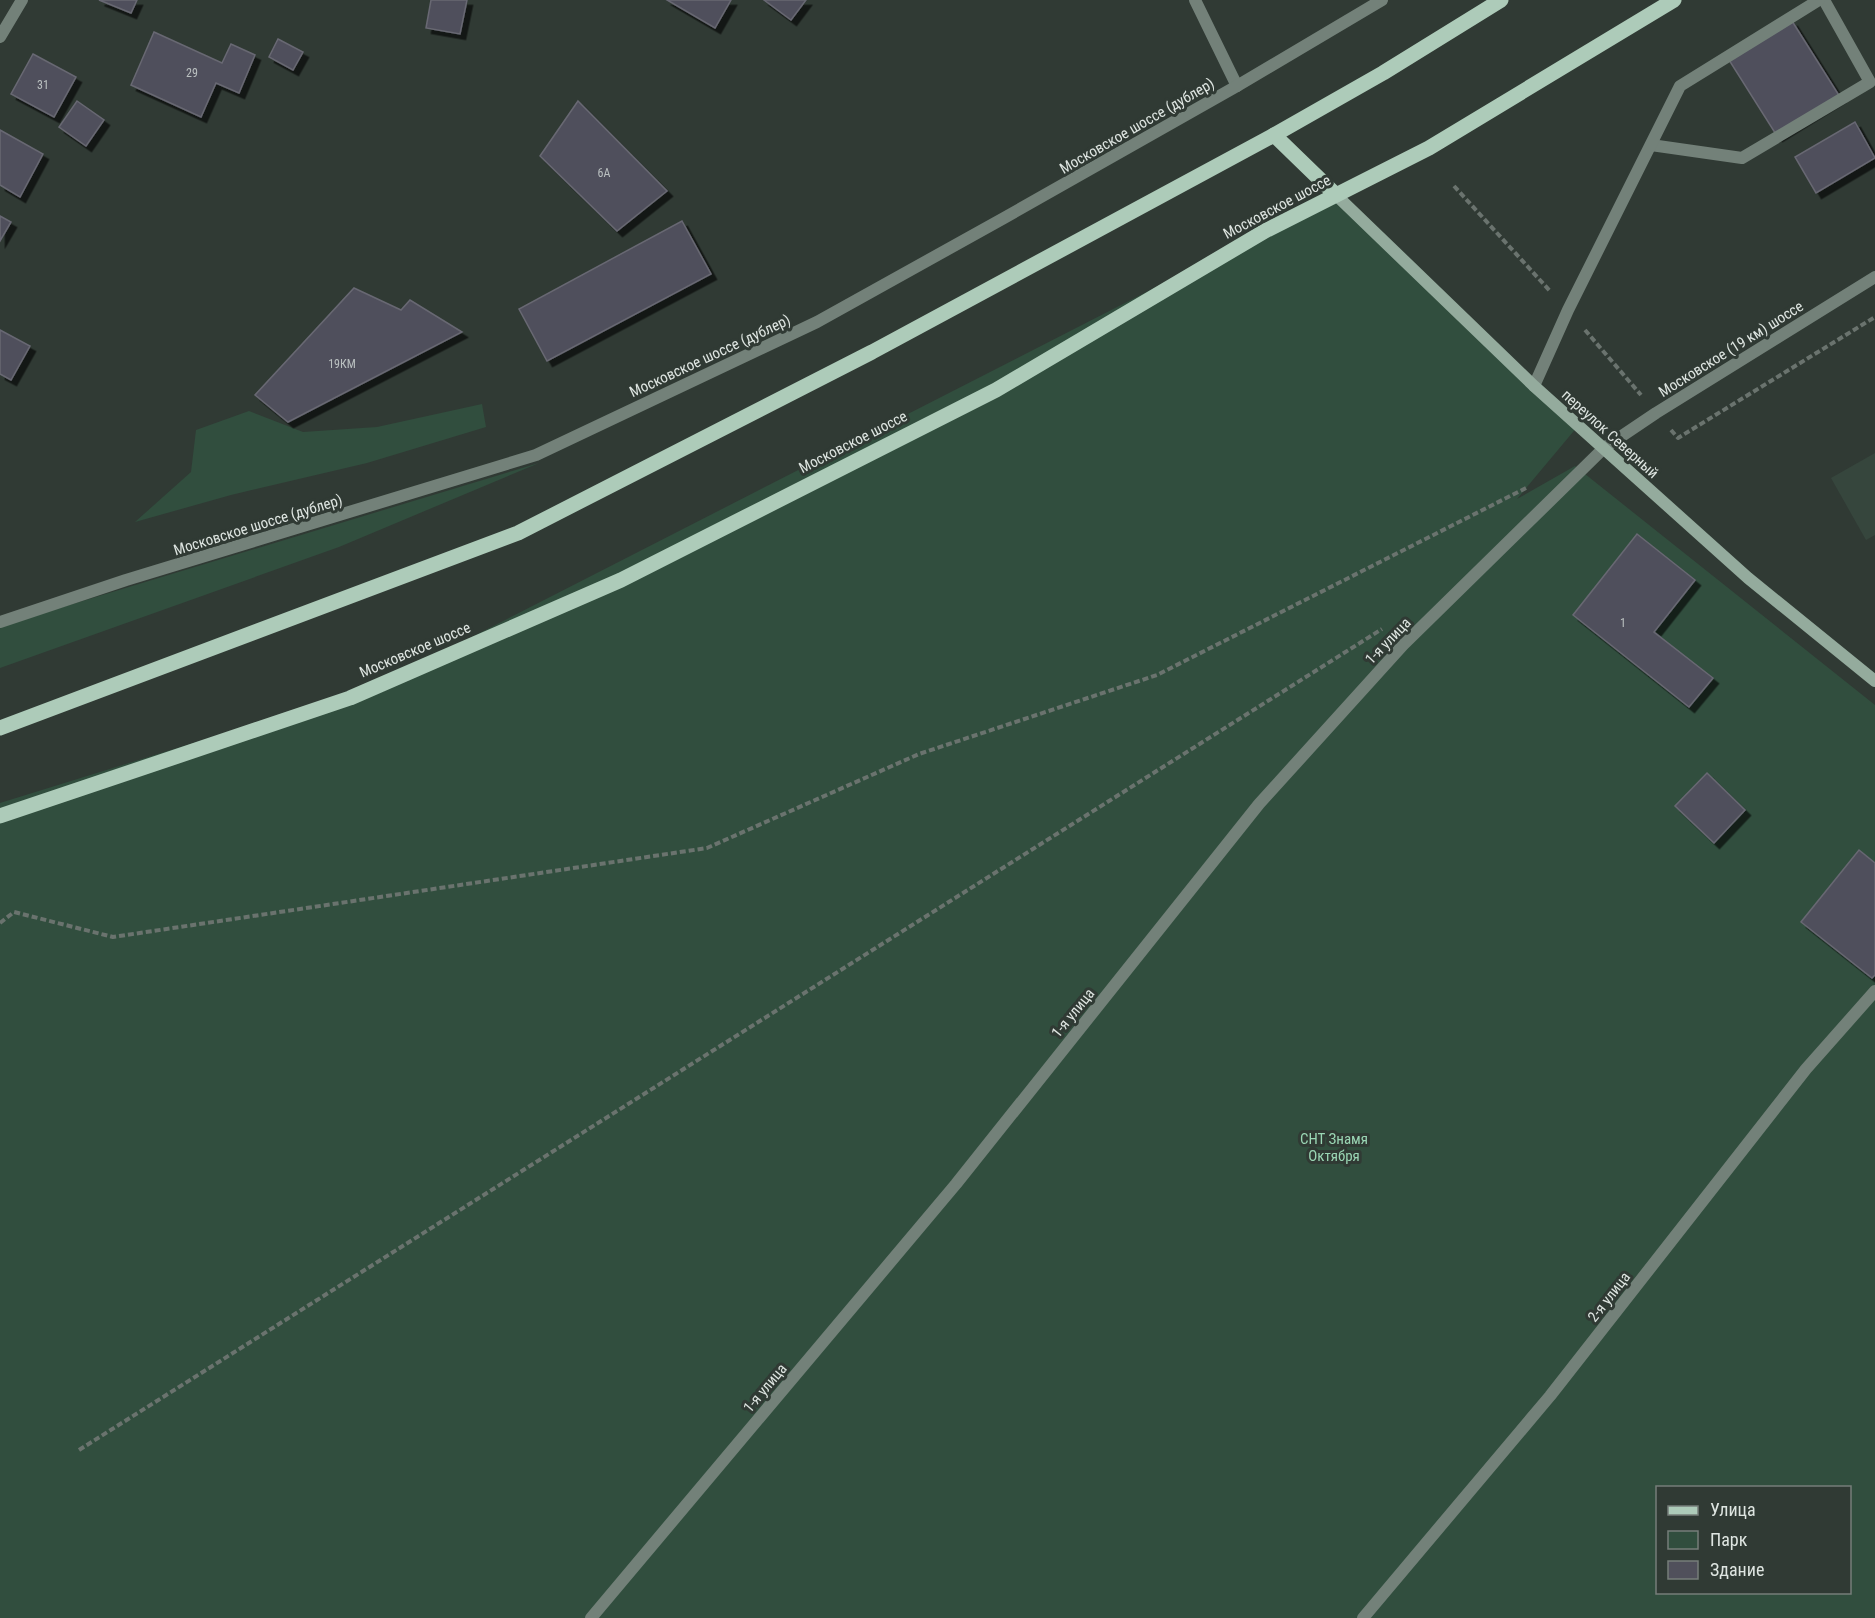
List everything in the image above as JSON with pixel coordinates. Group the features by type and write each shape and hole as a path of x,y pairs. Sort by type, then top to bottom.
{"main road":[{"path":"0,728 518,533 872,352 1274,135 1383,73 1501,0"},
{"name":"Московское шоссе","path":"0,816 350,698 621,580 996,390 1265,231 1429,148 1674,0"},
{"path":"1274,135 1336,195"}],"street":[{"path":"0,37 22,0"},
{"path":"1195,0 1237,86"},
{"name":"Московское шоссе (дублер)","path":"0,622 126,580 536,455 817,322 1004,219 1382,0"},
{"path":"1534,386 1568,310 1680,86 1821,0 1870,82 1742,158 1651,145"},
{"name":"переулок Северный","path":"1336,195 1534,386 1748,578 1875,681"},
{"name":"Московское (19 км) шоссе","path":"1604,448 1656,413 1875,277"},
{"name":"1-я улица","path":"591,1618 956,1184 1259,804 1403,645 1604,448"},
{"name":"2-я улица","path":"1363,1618 1550,1396 1806,1069 1875,991"}],"path":[{"path":"1454,186 1568,310 1677,438 1875,317"},
{"path":"0,923 14,912 113,937 707,848 919,754 1157,675 1529,486"},
{"path":"79,1450 1390,624 1403,645"}],"shaded area":[{"path":"1875,453 1875,535 1866,540 1831,478"}],"green space":[{"name":"СНТ Знамя Октября","path":"1336,195 1578,426 1517,499 1575,466 1875,705 1875,1618 0,1618 0,803 374,687"},
{"path":"482,404 486,427 367,463 231,495 135,522 191,472 196,430 249,411 303,432 377,427"},
{"path":"539,463 339,547 0,668 0,626"}],"building":[{"path":"99,0 137,0 131,13"},
{"path":"431,0 467,0 460,34 426,28"},
{"path":"667,0 731,0 715,28"},
{"path":"764,0 806,0 791,20"},
{"path":"1792,21 1840,97 1777,136 1729,60"},
{"path":"154,32 222,63 231,44 255,55 239,93 216,83 201,117 131,85"},
{"path":"278,39 303,52 293,70 269,57"},
{"path":"33,54 76,77 54,117 11,94"},
{"path":"77,101 104,120 86,146 59,127"},
{"path":"578,101 667,191 617,231 540,156"},
{"path":"1855,122 1875,158 1816,193 1795,157"},
{"path":"0,130 43,154 20,197 0,185"},
{"path":"0,216 11,222 0,241"},
{"path":"682,221 711,274 547,361 519,309"},
{"path":"354,288 401,310 410,300 462,332 288,422 255,395"},
{"path":"0,330 30,346 11,380 0,374"},
{"path":"1637,534 1695,580 1654,632 1713,678 1689,707 1573,615"},
{"path":"1707,773 1745,810 1714,843 1675,806"},
{"path":"1859,850 1875,863 1875,975 1872,978 1801,922"}]}
